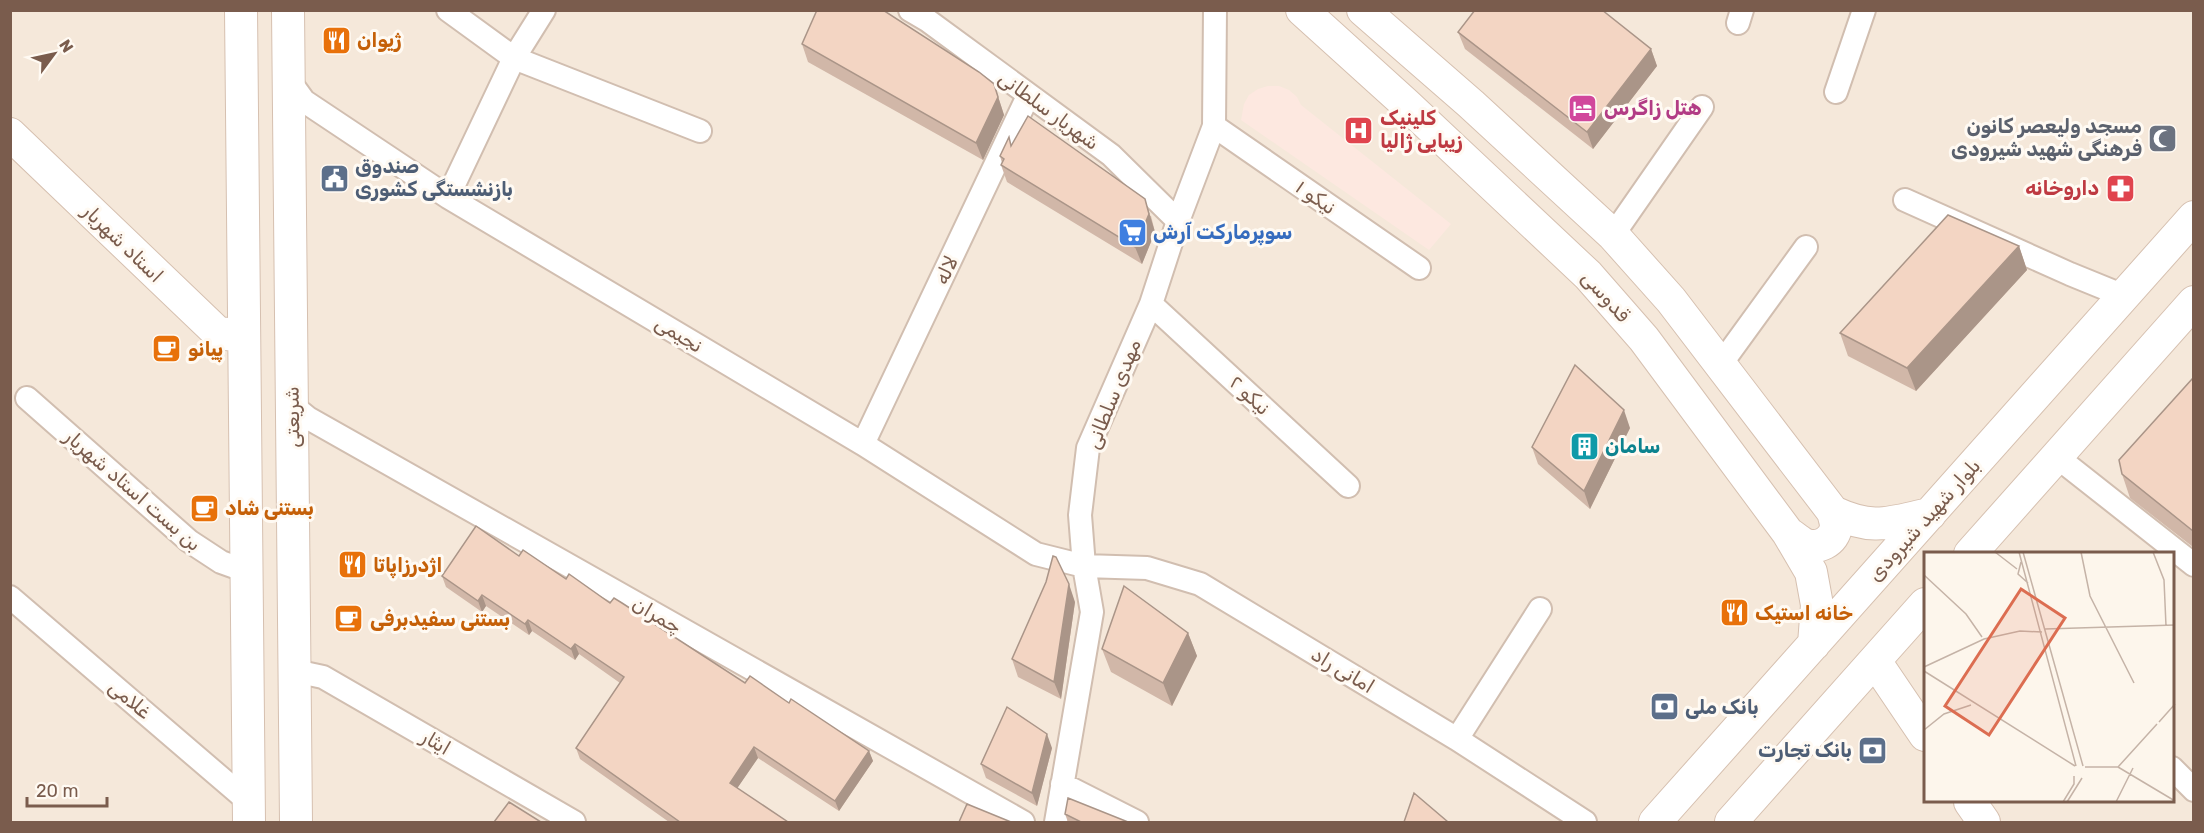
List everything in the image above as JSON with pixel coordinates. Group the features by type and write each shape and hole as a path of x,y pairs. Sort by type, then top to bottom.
{"main road":[{"path":"241,10 249,812"},
{"name":"شریعتی","path":"288,10 296,822"},
{"name":"قدوسی","path":"1302,10 1588,275 1651,348 1788,533 1811,572 1817,605 1814,644"},
{"path":"1363,10 1471,104 1613,235 1671,300 1833,512 1836,526 1833,535 1826,543 1816,547 1803,544 1788,533"},
{"name":"استاد شهریار","path":"10,134 218,333 244,336"},
{"name":"بلوار شهید شیرودی","path":"1655,822 2193,217"},
{"path":"1972,552 2193,302"},
{"path":"1833,512 1866,524 1880,524 1930,514"},
{"path":"1731,822 1924,605"},
{"path":"1875,660 1924,734"},
{"path":"1971,803 1984,822"}],"street":[{"path":"448,10 514,58 700,131"},
{"path":"448,197 514,58 544,10"},
{"name":"شهریار سلطانی","path":"910,10 927,20 1111,155 1179,221"},
{"name":"مهدی سلطانی","path":"1056,822 1092,612 1084,566 1080,515 1088,447 1151,304 1214,126 1215,10"},
{"path":"1836,92 1863,10"},
{"name":"نجیمی","path":"288,79 304,101 448,197 863,444 1036,554 1084,566"},
{"name":"لاله","path":"863,444 1028,96"},
{"path":"1613,235 1702,107"},
{"name":"نیکو ۱","path":"1214,126 1419,268"},
{"path":"1905,200 2124,296"},
{"path":"1721,364 1806,247"},
{"name":"نیکو ۲","path":"1151,304 1348,486"},
{"name":"بن بست استاد شهریار","path":"27,399 189,541 221,562 246,571"},
{"name":"چمران","path":"292,405 308,418 1023,822"},
{"path":"2057,457 2193,565"},
{"name":"امانی راد","path":"1084,566 1147,568 1200,584 1457,739 1585,822"},
{"name":"غلامی","path":"10,597 249,812"},
{"path":"1457,739 1540,609"},
{"name":"ایثار","path":"295,671 323,677 574,822"},
{"path":"2174,770 2193,790"},
{"path":"1062,784 1137,822"}],"shaded area":[{"path":"10,11 2193,11 2193,822 11,822"},
{"path":"1268,86 1279,86 1289,90 1297,97 1301,105 1451,224 1429,250 1241,120 1244,104 1249,95"}],"building":[{"path":"817,10 883,10 994,84 998,97 976,143 802,44"},
{"name":"هتل زاگرس","path":"1475,10 1602,10 1651,49 1587,132 1458,32"},
{"path":"1028,116 1145,199 1149,214 1135,247 1001,165 1004,159 1000,156 1009,137 1011,146"},
{"path":"1948,215 2019,246 1907,368 1840,333"},
{"name":"سامان","path":"1575,365 1624,410 1584,491 1532,447"},
{"path":"2193,378 2193,531 2122,474 2119,460"},
{"path":"476,526 519,556 523,550 566,579 569,574 610,603 614,598 745,683 750,676 789,703 791,699 869,751 835,801 754,747 730,783 788,822 680,822 576,748 624,677 575,644 571,649 528,620 525,624 482,595 478,601 442,576"},
{"path":"1053,556 1056,557 1069,584 1054,682 1012,659 1046,582"},
{"path":"1124,586 1188,633 1163,683 1102,649"},
{"path":"1007,707 1047,734 1032,793 981,764"},
{"path":"1414,793 1448,822 1404,822"},
{"path":"1068,798 1128,822 1081,822 1065,814"},
{"path":"509,802 541,822 494,822"},
{"path":"967,804 1011,822 959,822"}],"place":[{"name":"ژیوان","path":"336,40"},
{"name":"هتل زاگرس","path":"1583,108"},
{"name":"کلینیک زیبایی ژالیا","path":"1359,130"},
{"name":"مسجد ولیعصر کانون فرهنگی شهید شیرودی","path":"2163,138"},
{"name":"صندوق بازنشستگی کشوری","path":"334,178"},
{"name":"داروخانه","path":"2120,188"},
{"name":"سوپرمارکت آرش","path":"1132,232"},
{"name":"پیانو","path":"167,349"},
{"name":"سامان","path":"1584,446"},
{"name":"بستنی شاد","path":"204,508"},
{"name":"اژدرزاپاتا","path":"352,565"},
{"name":"خانه استیک","path":"1734,613"},
{"name":"بستنی سفیدبرفی","path":"349,619"},
{"name":"بانک ملی","path":"1664,707"},
{"name":"بانک تجارت","path":"1873,750"}]}
